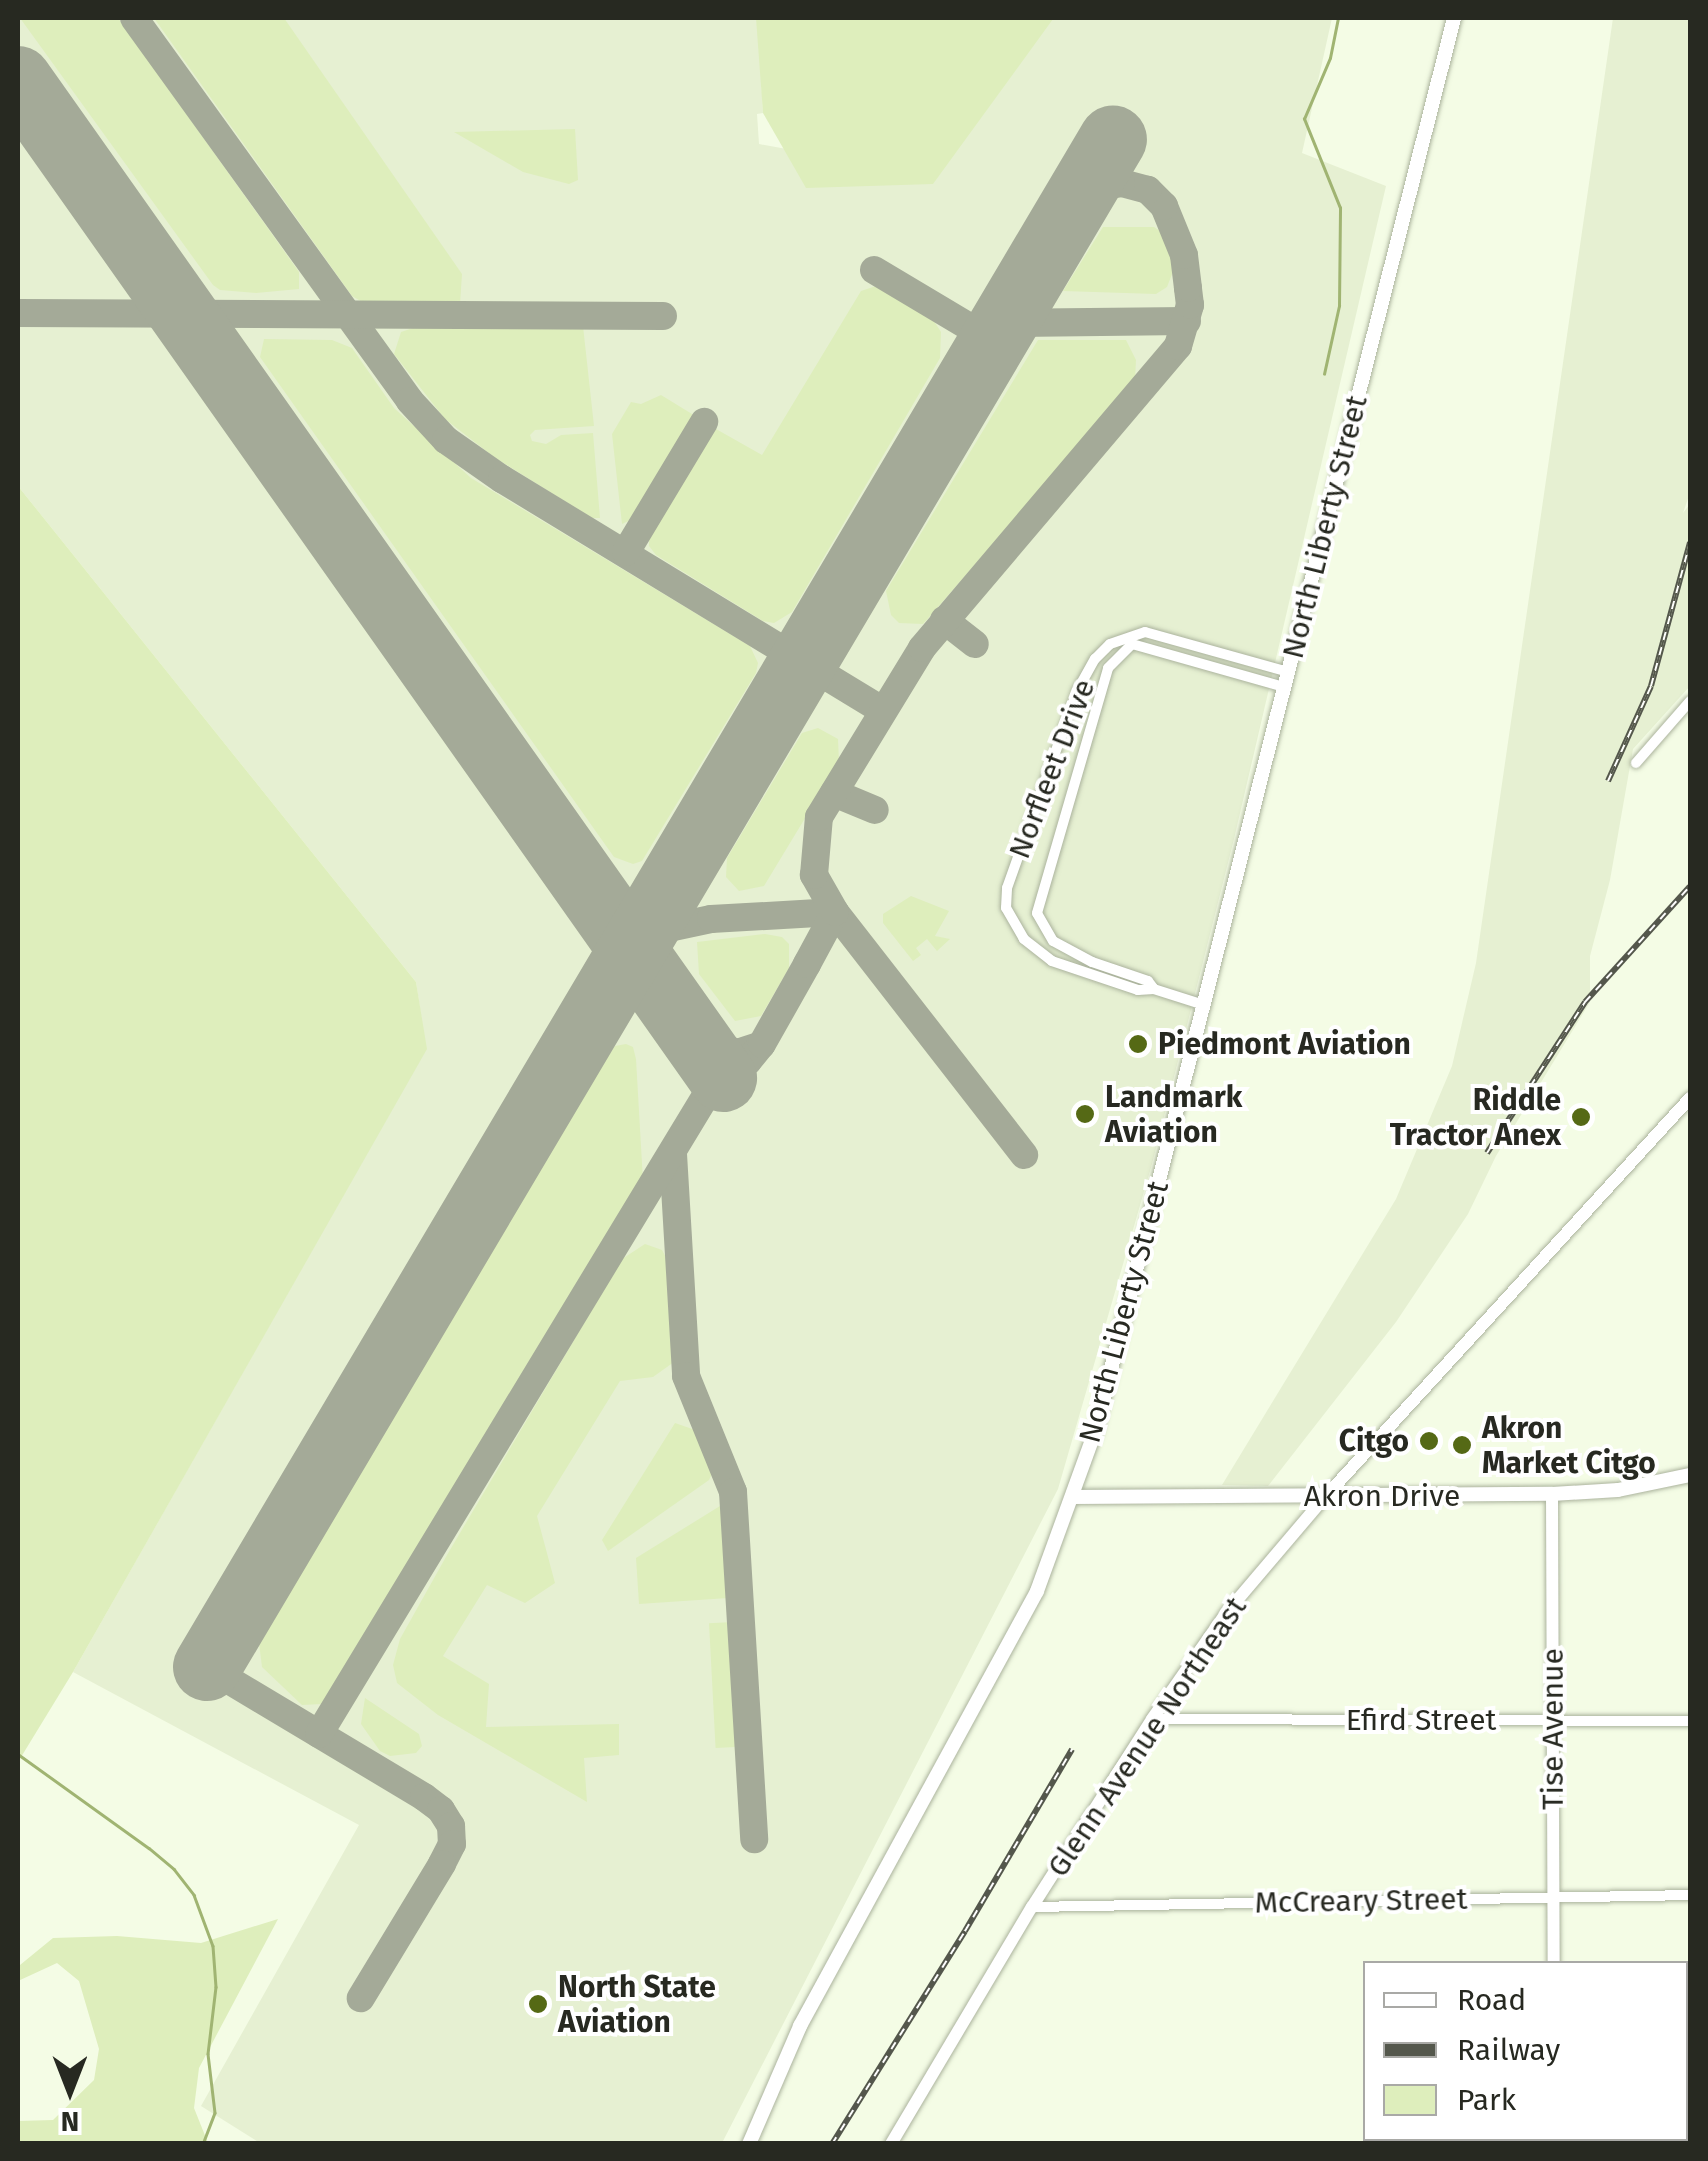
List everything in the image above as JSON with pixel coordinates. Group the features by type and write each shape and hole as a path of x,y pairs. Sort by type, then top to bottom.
{"main road":[{"name":"North Liberty Street","path":"750,2144 800,2026 1037,1590 1095,1432 1454,18"},
{"name":"Akron Drive","path":"1072,1497 1552,1494 1618,1490 1690,1475"}],"street":[{"path":"1150,633 1231,656 1286,680 1228,670 1147,646 1150,633"},
{"name":"Norfleet Drive","path":"1150,633 1116,640 1086,674 1006,900 1024,940 1042,955 1138,990 1154,989 1204,1005"},
{"name":"Norfleet Drive","path":"1147,646 1132,644 1108,668 1037,905 1041,925 1053,941 1092,962 1148,980 1154,989"},
{"path":"1228,670 1231,656"},
{"path":"1636,762 1690,701"},
{"name":"Glenn Avenue Northeast","path":"891,2144 1032,1907 1152,1719 1228,1612 1325,1497 1690,1098"},
{"name":"Tise Avenue","path":"1552,1494 1554,1961"},
{"name":"Efird Street","path":"1152,1719 1690,1721"},
{"name":"McCreary Street","path":"1032,1907 1690,1895"}],"shaded area":[{"path":"18,18 758,18 763,113 757,114 759,144 917,173 1030,18 1332,18 1302,153 1386,186 1234,839 1152,1164 1058,1489 722,2143 260,2143 201,2106 359,1825 73,1672 426,1049 416,982 18,486"},
{"path":"1613,18 1690,18 1690,493 1683,513 1690,504 1690,686 1633,749 1610,880 1590,956 1590,1002 1496,1156 1468,1214 1396,1322 1268,1486 1222,1485 1396,1199 1452,1066 1476,963"}],"green space":[{"path":"20,18 118,18 299,272 299,289 256,293 220,290 213,285"},
{"path":"154,18 284,18 462,274 460,304 452,308 373,308 352,296"},
{"path":"756,18 1053,19 933,184 806,188 763,113"},
{"path":"575,129 578,180 569,184 523,172 454,132"},
{"path":"1103,227 1154,227 1166,236 1174,269 1167,287 1156,294 1063,291"},
{"path":"876,286 928,312 941,332 940,358 792,612 774,623 763,621 656,555 649,546 649,533 708,431 716,429 762,455 861,291"},
{"path":"422,325 583,326 594,426 535,430 530,435 532,441 546,444 561,435 593,433 600,518 592,518 494,457 445,419 394,354 401,332"},
{"path":"264,339 332,340 352,348 394,408 471,478 750,646 758,663 756,673 642,861 633,864 614,857 260,357"},
{"path":"1038,340 1126,340 1136,360 1135,380 923,624 899,623 891,615 886,591"},
{"path":"661,395 692,414 694,423 637,517 622,524 612,434 631,402 641,404"},
{"path":"18,486 416,982 427,1049 18,1762"},
{"path":"818,728 838,739 839,762 764,886 739,891 726,877 727,858 802,733"},
{"path":"911,896 949,911 935,936 950,939 937,951 927,939 916,948 921,955 913,961 883,923 883,914"},
{"path":"765,934 782,937 789,944 789,968 761,1016 735,1021 699,974 697,942"},
{"path":"615,1046 633,1047 636,1059 643,1181 340,1686 322,1704 302,1705 262,1667 259,1643 599,1070"},
{"path":"645,1244 662,1250 672,1269 678,1353 674,1362 653,1377 620,1381 537,1516 555,1583 525,1603 487,1585 443,1656 489,1684 486,1727 619,1724 619,1755 584,1758 587,1802 438,1715 397,1683 393,1665 400,1639 447,1555 622,1259"},
{"path":"675,1423 698,1431 713,1472 709,1480 608,1551 602,1540"},
{"path":"720,1506 726,1513 728,1598 639,1604 636,1558"},
{"path":"733,1622 740,1747 716,1748 709,1623"},
{"path":"365,1698 419,1734 422,1746 416,1753 390,1756 380,1751 361,1724"},
{"path":"278,1919 199,2068 194,2108 208,2143 18,2143 18,2121 53,2120 94,2080 99,2049 79,1981 57,1963 18,1981 20,1965 53,1938 117,1936 201,1943"}],"waterway":[{"path":"1324,374 1339,306 1340,208 1304,119 1330,58 1338,18"},
{"path":"18,1754 149,1848 174,1869 194,1895 213,1946 216,1987 208,2054 215,2113 203,2144"}],"taxiway":[{"path":"134,18 410,401 446,440 502,479 883,711"},
{"path":"319,1734 710,1089 748,1061 762,1044 807,964 835,912 814,875 819,817 922,648 1178,346 1190,305 1184,255 1164,206 1148,190 1121,183 1100,187 1074,206"},
{"path":"874,270 993,341"},
{"path":"18,313 663,316"},
{"path":"1004,323 1187,321"},
{"path":"626,552 704,422"},
{"path":"944,620 975,644"},
{"path":"834,793 875,810"},
{"path":"584,878 622,907 650,920 680,921"},
{"path":"634,947 664,929 711,919 835,912 1024,1155"},
{"path":"694,1036 737,1053 761,1045"},
{"path":"673,1154 686,1376 733,1492 754,1839"},
{"path":"207,1667 424,1797 441,1810 451,1826 452,1844 442,1864 361,1998"}],"runway":[{"path":"18,80 723,1078"},
{"path":"207,1667 1113,139"}],"railway":[{"path":"1608,781 1651,686 1690,542"},
{"path":"1487,1153 1585,1002 1690,886"},
{"path":"832,2144 965,1931 1072,1749"}],"place":[{"name":"Piedmont Aviation","path":"1138,1044"},
{"name":"Landmark Aviation","path":"1085,1114"},
{"name":"Riddle Tractor Anex","path":"1581,1117"},
{"name":"Citgo","path":"1429,1441"},
{"name":"Akron Market Citgo","path":"1462,1445"},
{"name":"North State Aviation","path":"538,2004"}]}
